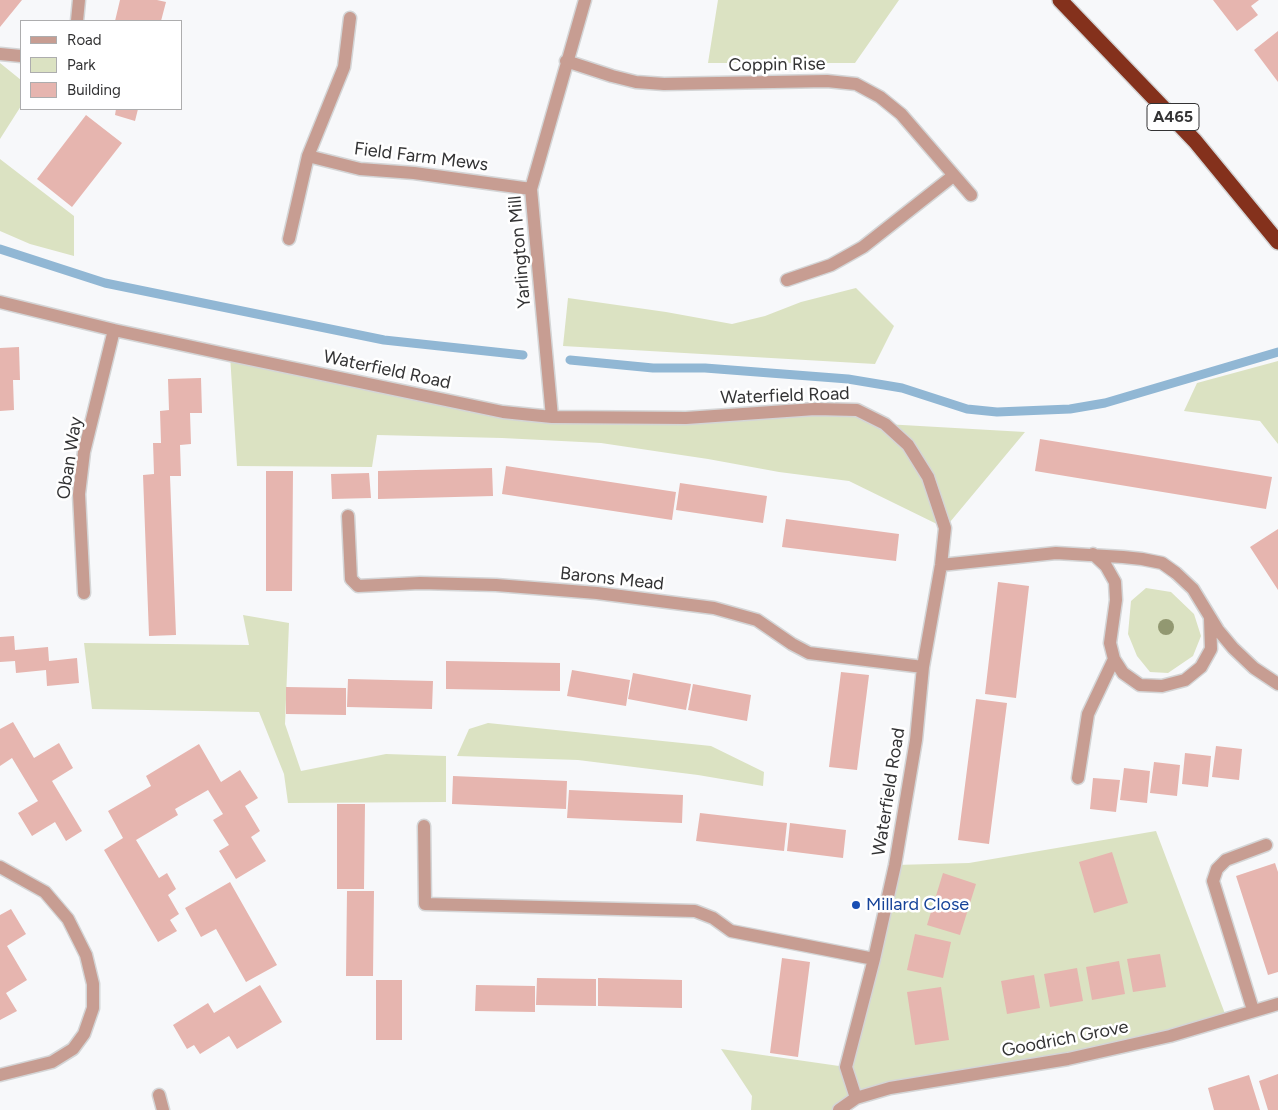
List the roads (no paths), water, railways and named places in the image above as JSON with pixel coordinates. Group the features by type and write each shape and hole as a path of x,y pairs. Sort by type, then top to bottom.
{"highway":[{"name":"A465","path":"1060,0 1195,141 1278,242"}],"street":[{"path":"77,20 79,0"},
{"name":"Yarlington Mill","path":"552,417 531,189 566,61 585,0"},
{"path":"289,239 308,156 344,67 350,18"},
{"path":"0,54 20,56"},
{"name":"Coppin Rise","path":"566,61 636,82 664,84 827,81 856,84 880,97 901,114 972,196"},
{"name":"Field Farm Mews","path":"308,156 360,169 414,173 531,189"},
{"path":"787,280 831,265 863,247 953,176"},
{"name":"Waterfield Road","path":"0,302 230,356 494,410 552,417 686,418 815,409 857,410 886,424 908,445 928,477 944,528 941,565 923,667 916,740 908,794 895,865 874,959 846,1067 856,1098"},
{"name":"Oban Way","path":"84,593 78,494 84,452 114,330"},
{"name":"Barons Mead","path":"348,516 351,579 358,586 420,583 496,585 597,594 714,608 757,620 792,644 809,653 923,667"},
{"path":"941,565 1056,553 1093,554 1142,559 1162,564 1176,573 1193,589 1210,618 1233,648 1254,668 1278,684"},
{"path":"1093,554 1106,566 1115,582 1116,600 1110,643 1114,659 1123,673 1140,684 1162,686 1185,680 1200,666 1211,649 1210,618"},
{"path":"1078,778 1088,714 1114,659"},
{"path":"424,826 425,904 695,911 713,918 731,931 874,959"},
{"path":"1253,1010 1213,880 1217,868 1226,860 1266,846"},
{"path":"0,867 45,892 68,919 86,955 93,984 92,1008 84,1034 73,1049 52,1062 0,1075"},
{"name":"Goodrich Grove","path":"856,1098 890,1088 1068,1059 1170,1036 1278,1004"},
{"path":"159,1095 164,1110"},
{"path":"839,1110 856,1098"}],"waterway":[{"path":"0,249 105,283 384,340 523,355"},
{"path":"570,360 653,368 705,368 848,379 902,388 967,409 997,412 1070,409 1105,403 1278,352"}],"place":[{"name":"Millard Close","path":"856,905"}]}
